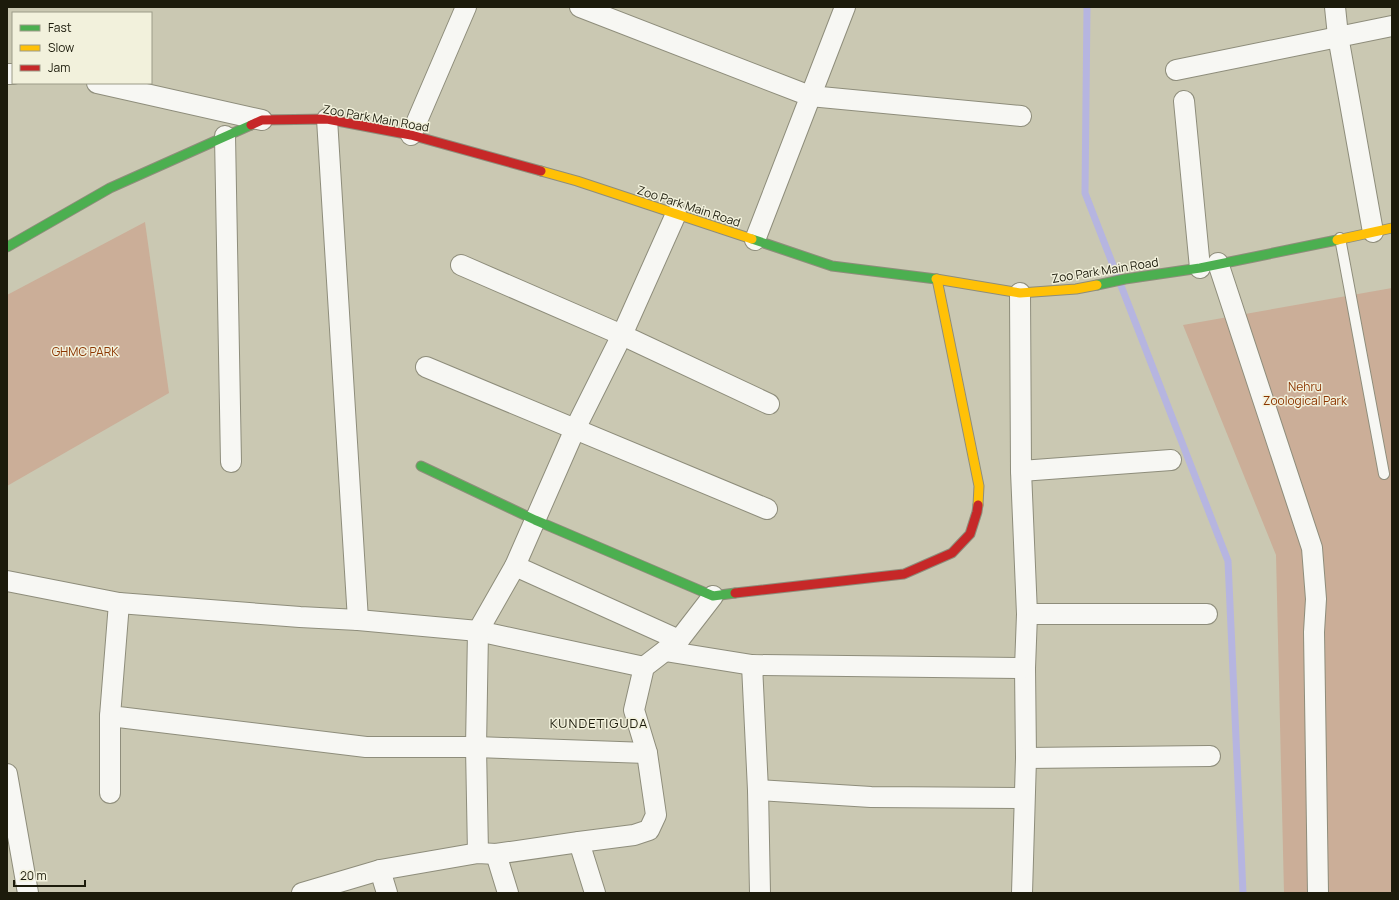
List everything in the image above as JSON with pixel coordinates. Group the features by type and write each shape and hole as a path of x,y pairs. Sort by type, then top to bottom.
{"main road":[{"name":"Zoo Park Main Road","path":"7,247 110,188 262,120 327,119 411,135 577,181 832,266 937,279 1020,293 1076,289 1132,278 1209,266 1383,230"},
{"path":"421,466 535,520 713,596 904,574 952,553 970,534 977,512 978,486 937,279"}],"street":[{"path":"411,135 466,7"},
{"path":"580,7 810,96 1020,116"},
{"path":"755,240 845,7"},
{"path":"1335,7 1338,36 1383,230"},
{"path":"1176,70 1392,26"},
{"path":"101,84 262,120"},
{"path":"1184,101 1209,266 1312,548 1316,599 1314,632 1318,893"},
{"path":"327,119 358,620"},
{"path":"225,136 231,462"},
{"path":"508,893 487,854 476,748 478,631 515,566 575,429 622,335 676,214"},
{"path":"461,265 622,335 769,404"},
{"path":"1020,293 1021,471 1026,614 1026,758 1022,893"},
{"path":"426,367 767,509"},
{"path":"1021,471 1171,460"},
{"path":"515,566 672,645 752,665 1025,668"},
{"path":"7,581 119,603 358,620 478,631 644,667"},
{"path":"302,893 380,870 487,854 634,835 649,830 656,815 647,753 634,710 644,667 672,645 713,596"},
{"path":"110,793 110,716 119,603"},
{"path":"1026,614 1207,614"},
{"path":"752,665 758,790 760,893"},
{"path":"110,716 366,747 476,748 647,753"},
{"path":"1026,758 1210,756"},
{"path":"7,774 28,893"},
{"path":"758,790 871,797 1024,798"},
{"path":"579,842 595,893"},
{"path":"380,870 387,893"}],"lane":[{"path":"1340,238 1384,474"}],"green space":[{"name":"GHMC PARK","path":"145,222 169,393 7,486 7,295"},
{"name":"Nehru Zoological Park","path":"1392,288 1392,893 1284,893 1276,555 1183,325"}],"waterway":[{"path":"1087,7 1085,193 1228,561 1243,893"}],"traffic: fast":[{"path":"7,247 110,188 251,125"},
{"path":"752,239 832,266 936,279"},
{"path":"1097,285 1125,279 1200,268 1337,240"},
{"path":"421,466 535,520 713,596 735,593"}],"traffic: slow":[{"path":"541,171 577,181 752,239"},
{"path":"1337,240 1392,228"},
{"path":"936,279 1020,293 1076,289 1097,285"},
{"path":"937,279 979,486 978,505"}],"traffic: jam":[{"path":"251,125 262,120 327,119 411,135 541,171"},
{"path":"735,593 904,574 952,553 970,534 978,505"}],"district":[{"name":"KUNDETIGUDA","path":"599,723"}]}
